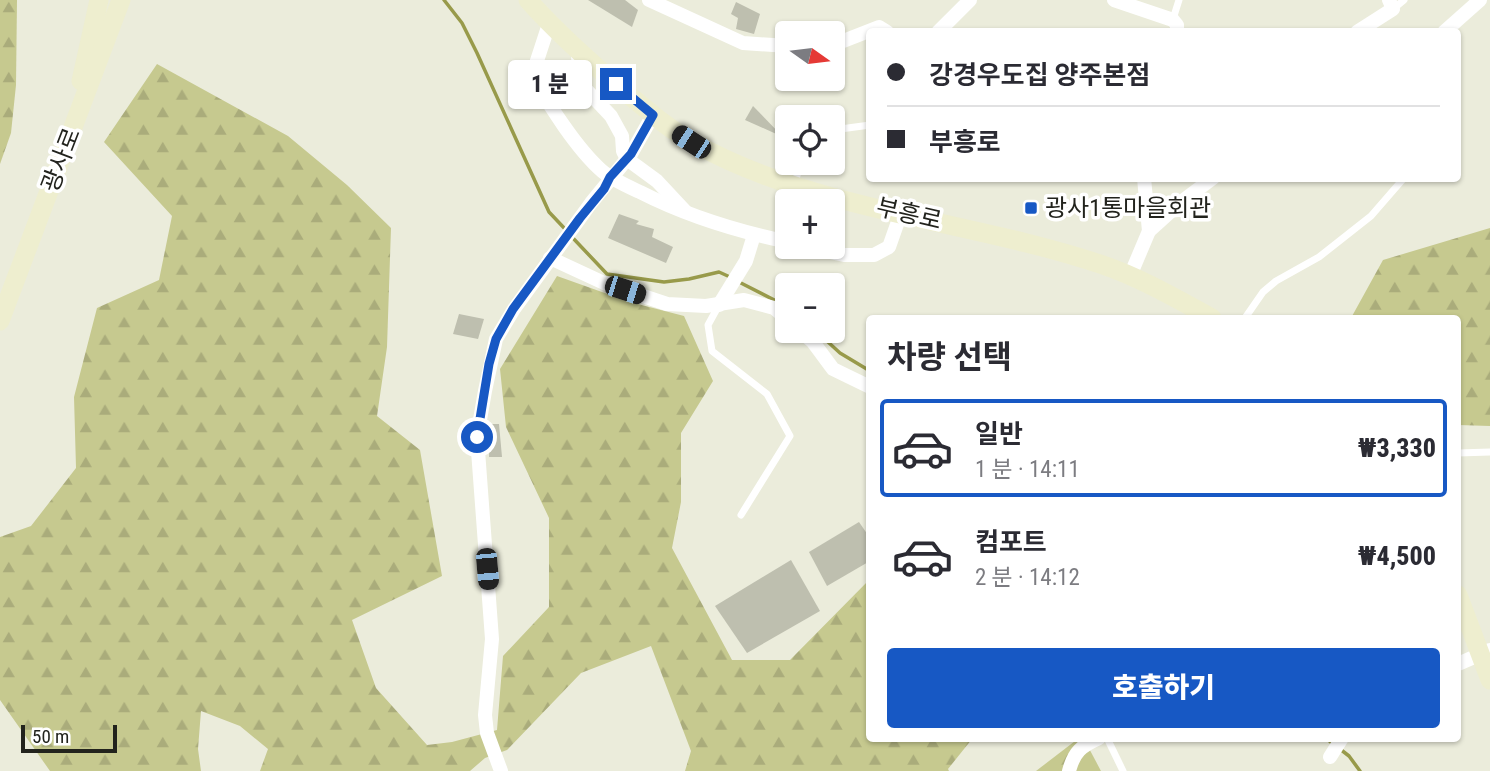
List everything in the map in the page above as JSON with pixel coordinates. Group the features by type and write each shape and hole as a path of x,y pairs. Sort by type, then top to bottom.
{"main road":[{"path":"70,137 99,0"},
{"name":"광사로","path":"0,321 121,0"},
{"name":"부흥로","path":"528,0 579,52 653,115 701,147 733,163 793,186 1021,241 1104,265 1206,315"},
{"path":"1461,602 1486,652 1490,680"}],"street":[{"path":"649,0 743,43 775,45"},
{"path":"942,28 970,0"},
{"path":"1114,0 1175,26"},
{"path":"1449,28 1480,0"},
{"path":"1362,28 1395,3"},
{"path":"549,24 532,76 554,112 600,169 610,177 674,209 775,239"},
{"path":"845,40 866,32"},
{"path":"579,52 579,82 611,116 622,136 623,151 627,159 657,181 688,214"},
{"path":"501,771 487,733 485,715 492,639 477,437 489,364 496,339 513,309 604,189 610,177 627,159 653,115"},
{"path":"1130,276 1148,224 1144,182"},
{"path":"1148,224 1208,182"},
{"path":"845,255 874,255 889,247 901,213"},
{"path":"721,301 746,261 754,235"},
{"path":"554,253 604,283 667,304 744,300 775,309"},
{"path":"814,343 833,369 866,385"},
{"path":"1461,663 1486,652"},
{"path":"1069,771 1074,754 1081,746 1090,742"},
{"path":"1331,756 1340,742"}],"lane":[{"path":"1175,26 1179,0"},
{"path":"845,128 866,126"},
{"path":"793,186 797,175"},
{"path":"1247,315 1263,292 1276,281 1319,257 1371,216 1401,182"},
{"path":"721,301 708,325 712,351 767,394 790,436 741,515"},
{"path":"1461,453 1490,452"},
{"path":"1109,742 1123,771"}],"green space":[{"path":"0,0 17,0 16,85 11,133 0,164"},
{"path":"157,64 288,136 347,185 391,228 387,347 377,416 420,450 442,576 352,620 376,688 427,745 452,742 497,730 503,656 549,607 549,518 506,427 500,369 557,276 630,302 684,316 713,381 681,433 681,502 672,548 732,660 790,660 866,583 866,742 970,742 949,771 685,771 691,751 651,646 581,673 507,750 485,758 470,771 260,771 268,749 240,726 201,711 198,749 201,771 50,771 0,700 0,537 31,526 76,468 74,397 97,308 159,280 172,216 104,142"},
{"path":"1490,228 1490,426 1461,425 1461,315 1353,315 1383,260"},
{"path":"1074,742 1086,742 1101,771 1036,771"}],"building":[{"path":"588,0 625,0 638,10 632,27"},
{"path":"736,2 760,14 754,34 736,29 738,18 731,14"},
{"path":"753,106 775,129 775,133 745,120"},
{"path":"619,214 639,221 636,224 654,229 652,237 673,247 666,263 608,238"},
{"path":"459,314 484,319 478,339 453,334"},
{"path":"490,424 499,424 502,457 489,457"},
{"path":"859,522 866,532 866,563 827,586 809,552"},
{"path":"791,560 820,611 747,653 715,606"}],"waterway":[{"path":"444,0 462,23 477,53 549,212 566,230"},
{"path":"571,236 607,274 664,282 719,272 730,277"},
{"path":"737,281 775,300"},
{"path":"829,343 866,369"},
{"path":"1331,742 1334,745"},
{"path":"1340,749 1360,771"}],"place":[{"name":"광사1통마을회관","path":"1031,208"}],"route":[{"path":"477,437 489,364 496,339 513,309 604,189 610,177 631,154 653,115 616,84"}]}
